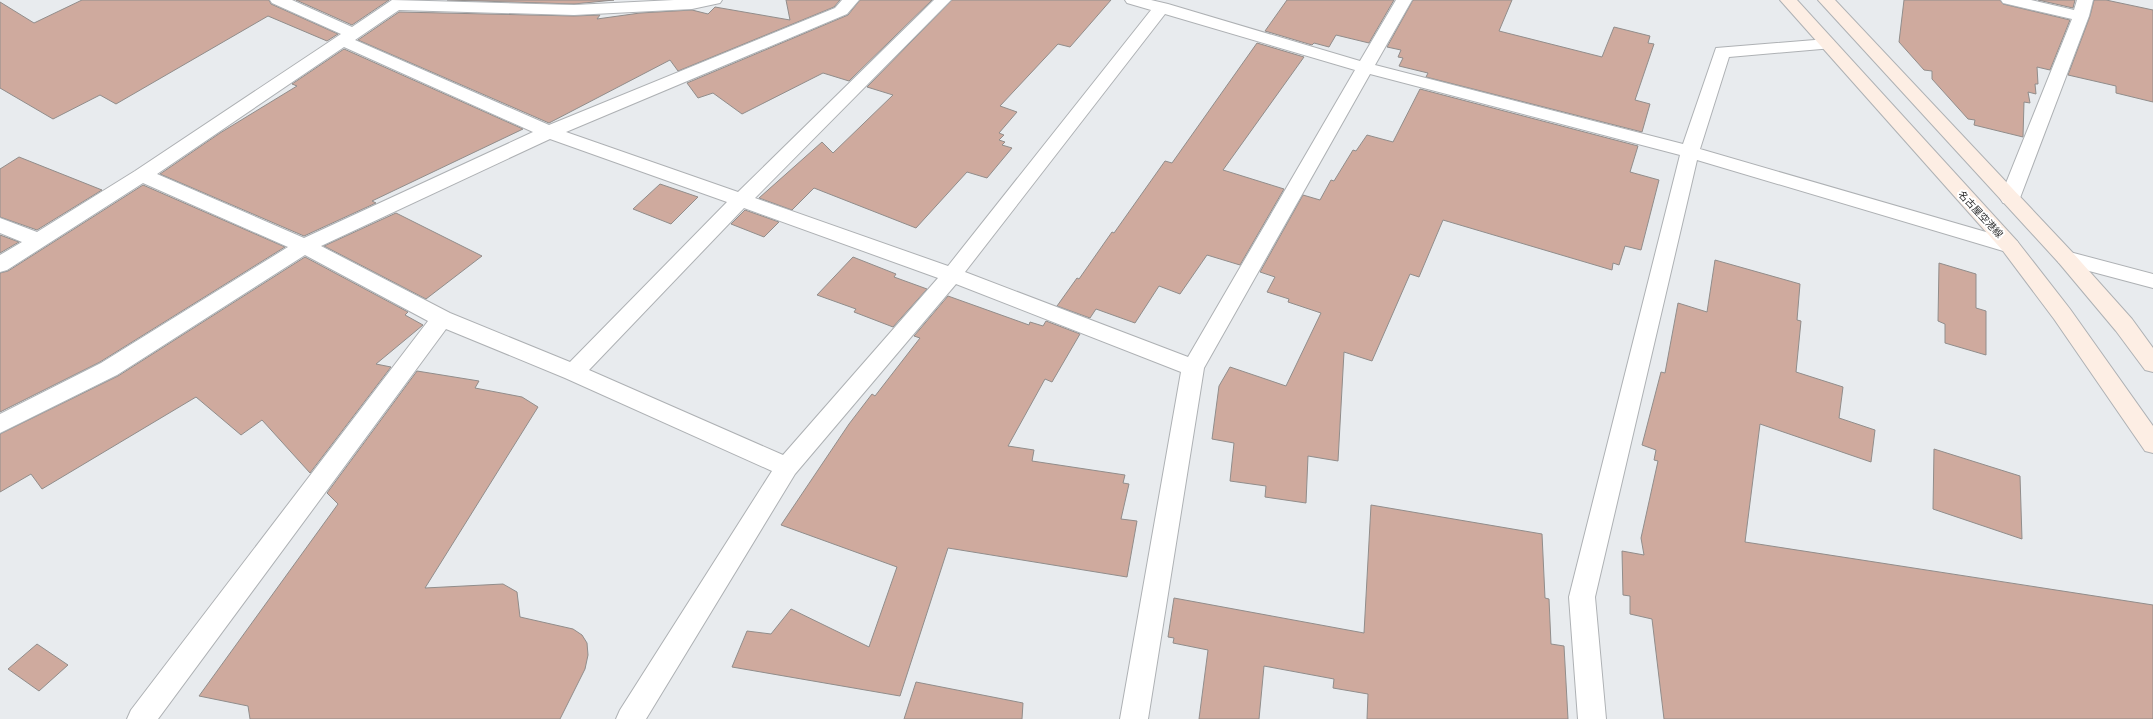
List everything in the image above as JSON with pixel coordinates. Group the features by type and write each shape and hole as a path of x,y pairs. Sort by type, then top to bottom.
{"main road":[{"name":"名古屋空港線","path":"1788,0 2010,246 2062,314 2153,444"},
{"path":"1826,0 2066,258 2124,325 2153,364"}],"street":[{"path":"278,0 347,37 549,132 952,275 1194,368"},
{"path":"0,265 142,175 400,2 574,10 692,4 714,0"},
{"path":"0,424 109,369 304,246 549,132 842,11 851,0"},
{"path":"573,372 741,200 943,0"},
{"path":"1133,0 1162,7 1366,68 1690,152 2010,246"},
{"path":"1134,719 1194,368 1404,0"},
{"path":"2008,0 2083,8 2010,198"},
{"path":"630,719 787,467 952,275 1162,7"},
{"path":"1592,719 1582,597 1690,152 1722,52 1827,44"},
{"path":"142,175 304,246 442,319 573,372 787,467"},
{"path":"0,225 40,241"},
{"path":"2066,258 2153,281"},
{"path":"142,719 442,319"}],"building":[{"path":"82,0 269,0 271,4 338,34 327,41 268,16 116,104 100,95 53,119 0,88 0,2 34,23"},
{"path":"296,0 389,0 352,25"},
{"path":"447,0 614,0 574,4"},
{"path":"786,0 840,0 834,7 678,71 670,60 549,123 358,40 399,12 574,16 600,15 597,19 640,13 692,10 708,14 715,7 790,20"},
{"path":"860,0 932,0 849,81 823,73 742,114 713,93 698,98 687,83 848,15"},
{"path":"952,0 1111,0 1070,47 1058,44 1000,106 1017,112 999,133 1004,135 999,140 1005,142 1002,145 1012,148 987,178 967,172 916,228 814,188 792,210 759,198 822,142 833,153 893,95 867,87"},
{"path":"1287,0 1394,0 1369,43 1336,35 1329,47 1314,43 1312,45 1265,31"},
{"path":"1413,0 1512,0 1499,31 1602,57 1614,27 1650,36 1648,43 1654,44 1635,100 1650,104 1642,132 1426,77 1428,73 1399,66 1403,58 1398,57 1401,50 1387,47"},
{"path":"1904,0 2000,0 2003,4 2070,20 2050,70 2037,67 2038,84 2035,84 2036,94 2028,92 2030,103 2024,102 2023,137 1974,125 1975,120 1968,119 1932,79 1932,71 1924,70 1899,42"},
{"path":"2038,0 2075,0 2073,8"},
{"path":"2094,0 2106,0 2153,10 2153,102 2116,93 2116,86 2068,75 2090,16"},
{"path":"1257,43 1304,57 1223,170 1284,189 1240,265 1207,255 1180,294 1159,286 1135,323 1096,309 1090,318 1057,306 1077,278 1079,279 1112,232 1114,233 1165,161 1172,163"},
{"path":"344,49 523,129 372,201 376,203 304,236 160,174 220,133 297,86 292,84"},
{"path":"1420,89 1638,146 1630,172 1659,180 1641,250 1625,246 1619,265 1613,263 1612,270 1443,220 1419,277 1410,274 1372,361 1344,352 1338,461 1308,456 1306,503 1265,497 1266,486 1230,481 1234,443 1212,439 1219,386 1230,367 1286,386 1321,313 1288,302 1289,299 1267,292 1275,277 1260,272 1303,195 1320,200 1331,180 1334,181 1353,150 1356,151 1367,135 1393,142"},
{"path":"19,157 102,190 37,230 0,217 0,169"},
{"path":"660,184 698,197 671,224 633,209"},
{"path":"143,185 285,247 100,362 0,412 0,273 8,271"},
{"path":"745,210 779,222 764,237 731,224"},
{"path":"396,213 482,256 426,299 324,246"},
{"path":"0,235 19,242 0,253"},
{"path":"305,257 408,312 405,315 423,325 376,364 391,367 310,473 262,420 241,435 196,397 42,489 31,474 0,492 0,434 118,376"},
{"path":"853,257 896,274 894,277 927,289 893,327 854,312 856,309 817,295"},
{"path":"1715,260 1800,284 1797,320 1801,321 1796,372 1843,387 1839,418 1875,430 1871,462 1760,424 1745,542 2153,605 2153,719 1664,719 1652,619 1630,614 1630,596 1623,595 1622,551 1644,555 1641,538 1658,461 1654,460 1656,450 1642,445 1661,372 1665,373 1678,303 1707,312"},
{"path":"1939,263 1976,274 1976,308 1986,311 1986,355 1945,343 1945,324 1938,321"},
{"path":"948,296 1029,325 1030,322 1043,326 1046,321 1080,334 1052,382 1045,379 1008,446 1034,450 1032,461 1125,475 1123,483 1129,484 1121,519 1137,521 1127,577 948,548 900,696 732,667 747,631 771,634 791,609 869,647 897,567 781,525 849,424 872,394 875,396 920,338 914,336"},
{"path":"417,371 479,381 475,388 522,397 538,407 425,588 503,584 517,592 520,617 573,629 582,635 587,643 588,655 585,669 560,719 250,719 248,706 199,696 338,504 327,493"},
{"path":"1934,449 2020,476 2022,539 1933,509"},
{"path":"1371,505 1542,534 1545,598 1549,599 1551,644 1564,646 1568,719 1367,719 1368,694 1333,688 1334,679 1264,666 1259,719 1199,719 1208,650 1173,643 1174,638 1168,637 1174,598 1364,633"},
{"path":"37,644 68,665 39,691 8,669"},
{"path":"916,682 1023,703 1022,719 904,719"}]}
